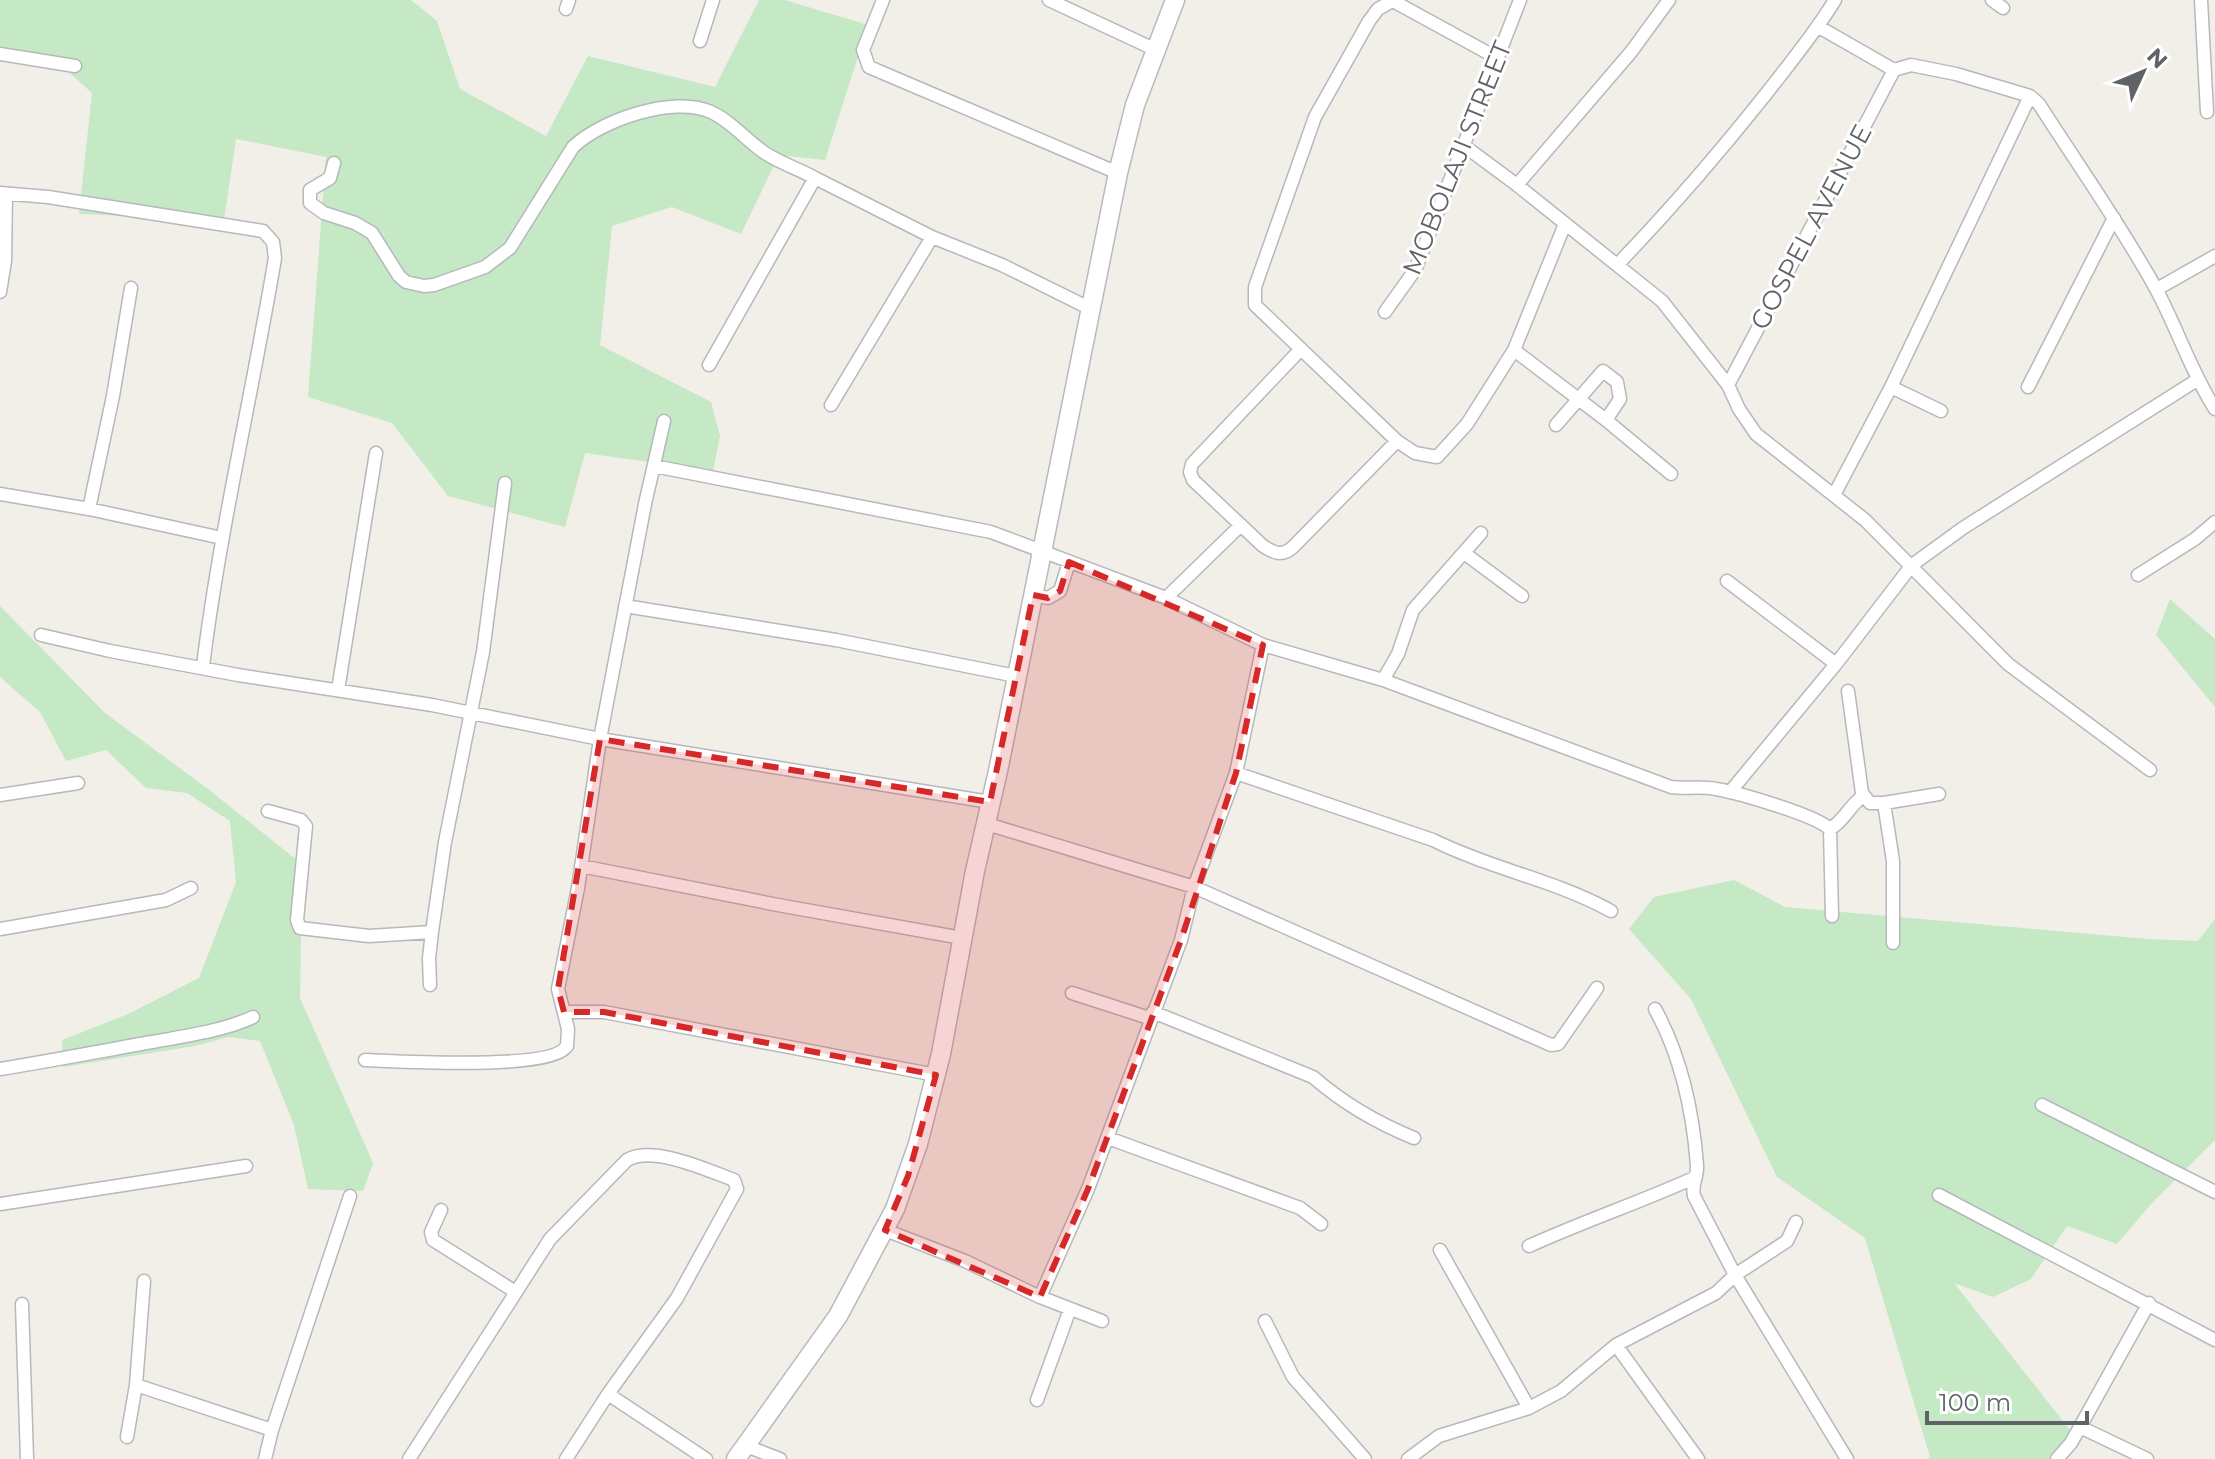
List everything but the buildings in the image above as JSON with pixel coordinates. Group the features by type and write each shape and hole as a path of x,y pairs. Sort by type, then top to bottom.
{"street":[{"path":"700,41 713,0"},
{"path":"883,0 863,50 869,67 1118,173"},
{"path":"1050,0 1154,49"},
{"path":"780,1459 741,1452 838,1316 885,1230 908,1176 936,1075 1118,173 1135,105 1175,0"},
{"name":"MOBOLAJI STREET","path":"1385,312 1415,270 1520,0"},
{"path":"1517,185 1631,52 1669,0"},
{"path":"1617,265 1675,205 1714,158 1819,27 1835,0"},
{"path":"2201,0 2207,112"},
{"path":"1499,59 1394,1 1378,9 1315,117 1255,287 1255,305 1397,441 1429,457 1441,455 1467,424 1514,350 1565,224"},
{"path":"1819,27 1894,70 1911,65 1956,74 2030,96 2039,104 2157,289 2197,380 2215,409"},
{"path":"0,54 75,66"},
{"name":"GOSPEL AVENUE","path":"1728,385 1894,70"},
{"path":"1834,495 1891,387 2030,96"},
{"path":"334,163 328,180 310,190 310,203 324,213 355,223 372,233 399,276 406,282 424,286 456,279 495,262 510,248 573,147 582,139 633,115 678,105 700,108 713,112 766,153 932,237 1002,265 1091,309"},
{"path":"1463,145 1662,301 1728,385 1756,434 1834,495 1912,565 2008,664 2150,770"},
{"path":"709,365 815,178"},
{"path":"0,292 5,261 3,194 48,197 263,231 270,236 275,258 257,369 222,538 203,666"},
{"path":"2028,387 2114,218"},
{"path":"831,405 932,237"},
{"path":"2157,289 2215,256"},
{"path":"89,509 113,396 131,288"},
{"path":"1301,349 1190,468 1193,480 1274,553 1288,552 1397,441"},
{"path":"1514,350 1671,474"},
{"path":"1556,425 1603,371 1617,382 1620,399 1606,420"},
{"path":"1730,792 1836,664 1912,565 1963,528 2197,380"},
{"path":"1891,387 1941,411"},
{"path":"365,1060 523,1062 549,1058 564,1052 567,1046 568,1029 558,989 600,739 664,421"},
{"path":"338,690 376,453"},
{"path":"654,466 991,532 1166,598 1263,645 1383,680 1671,787 1730,792 1815,819 1830,829"},
{"path":"430,985 429,958 445,842 483,652 505,483"},
{"path":"0,494 89,509 222,538"},
{"path":"2138,575 2195,539 2215,522"},
{"path":"1166,598 1241,525"},
{"path":"1383,680 1398,654 1413,610 1481,533"},
{"path":"1464,553 1522,596"},
{"path":"1033,595 1048,598 1060,591 1069,562"},
{"path":"1727,581 1836,664"},
{"path":"625,606 836,640 1016,676"},
{"path":"41,635 238,675 472,713 600,739 990,802"},
{"path":"1040,1297 1088,1189 1181,940 1194,887 1236,773 1263,645"},
{"path":"1848,691 1863,796 1870,803 1884,803 1939,794"},
{"path":"1236,773 1433,840 1483,862 1582,895 1611,911"},
{"path":"0,795 78,783"},
{"path":"1830,829 1844,821 1850,806 1863,796"},
{"path":"1884,803 1893,861 1893,943"},
{"path":"268,811 301,820 306,826 297,920 300,928 369,936 432,932"},
{"path":"987,824 1194,887 1551,1045 1558,1044 1597,988"},
{"path":"1830,829 1832,916"},
{"path":"581,866 962,938"},
{"path":"0,929 166,900 191,888"},
{"path":"1072,993 1149,1018 1153,1012"},
{"path":"1655,1009 1673,1048 1687,1098 1697,1162 1692,1190 1694,1196 1735,1275 1847,1459"},
{"path":"564,1012 604,1012 936,1075"},
{"path":"1153,1012 1313,1077 1333,1094 1383,1125 1414,1138"},
{"path":"0,1069 74,1058 181,1036 253,1017"},
{"path":"2042,1105 2215,1192"},
{"path":"1108,1138 1300,1208 1321,1224"},
{"path":"409,1459 550,1239 627,1160 637,1154 659,1155 735,1181 737,1189 677,1298 566,1459"},
{"path":"0,1204 246,1166"},
{"path":"1529,1246 1696,1177"},
{"path":"1939,1195 2215,1340"},
{"path":"265,1459 350,1196"},
{"path":"441,1210 431,1232 433,1240 514,1291"},
{"path":"1408,1459 1439,1436 1529,1408 1561,1391 1616,1345 1716,1293 1735,1275 1787,1241 1796,1222"},
{"path":"885,1230 1102,1321"},
{"path":"1440,1250 1529,1408"},
{"path":"127,1437 136,1385 144,1281"},
{"path":"2057,1459 2071,1443 2149,1303"},
{"path":"22,1304 27,1459"},
{"path":"1037,1400 1070,1309"},
{"path":"1265,1321 1293,1377 1365,1459"},
{"path":"1616,1345 1698,1459"},
{"path":"136,1385 272,1430"},
{"path":"608,1394 706,1459"},
{"path":"2080,1427 2147,1459"}],"highlighted area":[{"path":"1069,562 1263,645 1236,773 1181,940 1088,1189 1040,1297 885,1230 908,1176 936,1075 604,1012 564,1012 558,989 600,739 990,802 1033,595 1048,598 1060,591"}],"green space":[{"path":"0,0 411,0 437,21 460,89 546,136 588,56 715,87 759,0 785,0 868,25 825,160 779,155 741,234 672,207 612,226 600,345 711,402 720,436 713,471 585,453 565,527 448,496 392,423 308,397 326,157 236,139 224,220 79,214 92,93 52,57 0,62"},
{"path":"2170,599 2215,639 2215,707 2156,635"},
{"path":"0,606 105,713 302,864 300,998 373,1163 363,1191 308,1189 294,1125 260,1041 229,1037 195,1046 63,1067 62,1040 126,1015 199,978 236,882 230,821 187,793 146,788 106,750 66,761 40,712 0,677"},
{"path":"1734,880 1785,907 2147,939 2198,941 2215,919 2215,1140 2152,1203 2117,1244 2067,1226 2031,1279 1993,1297 1954,1283 2070,1430 2066,1459 1928,1459 1930,1457 1865,1238 1777,1177 1691,999 1629,929 1654,897"}]}
